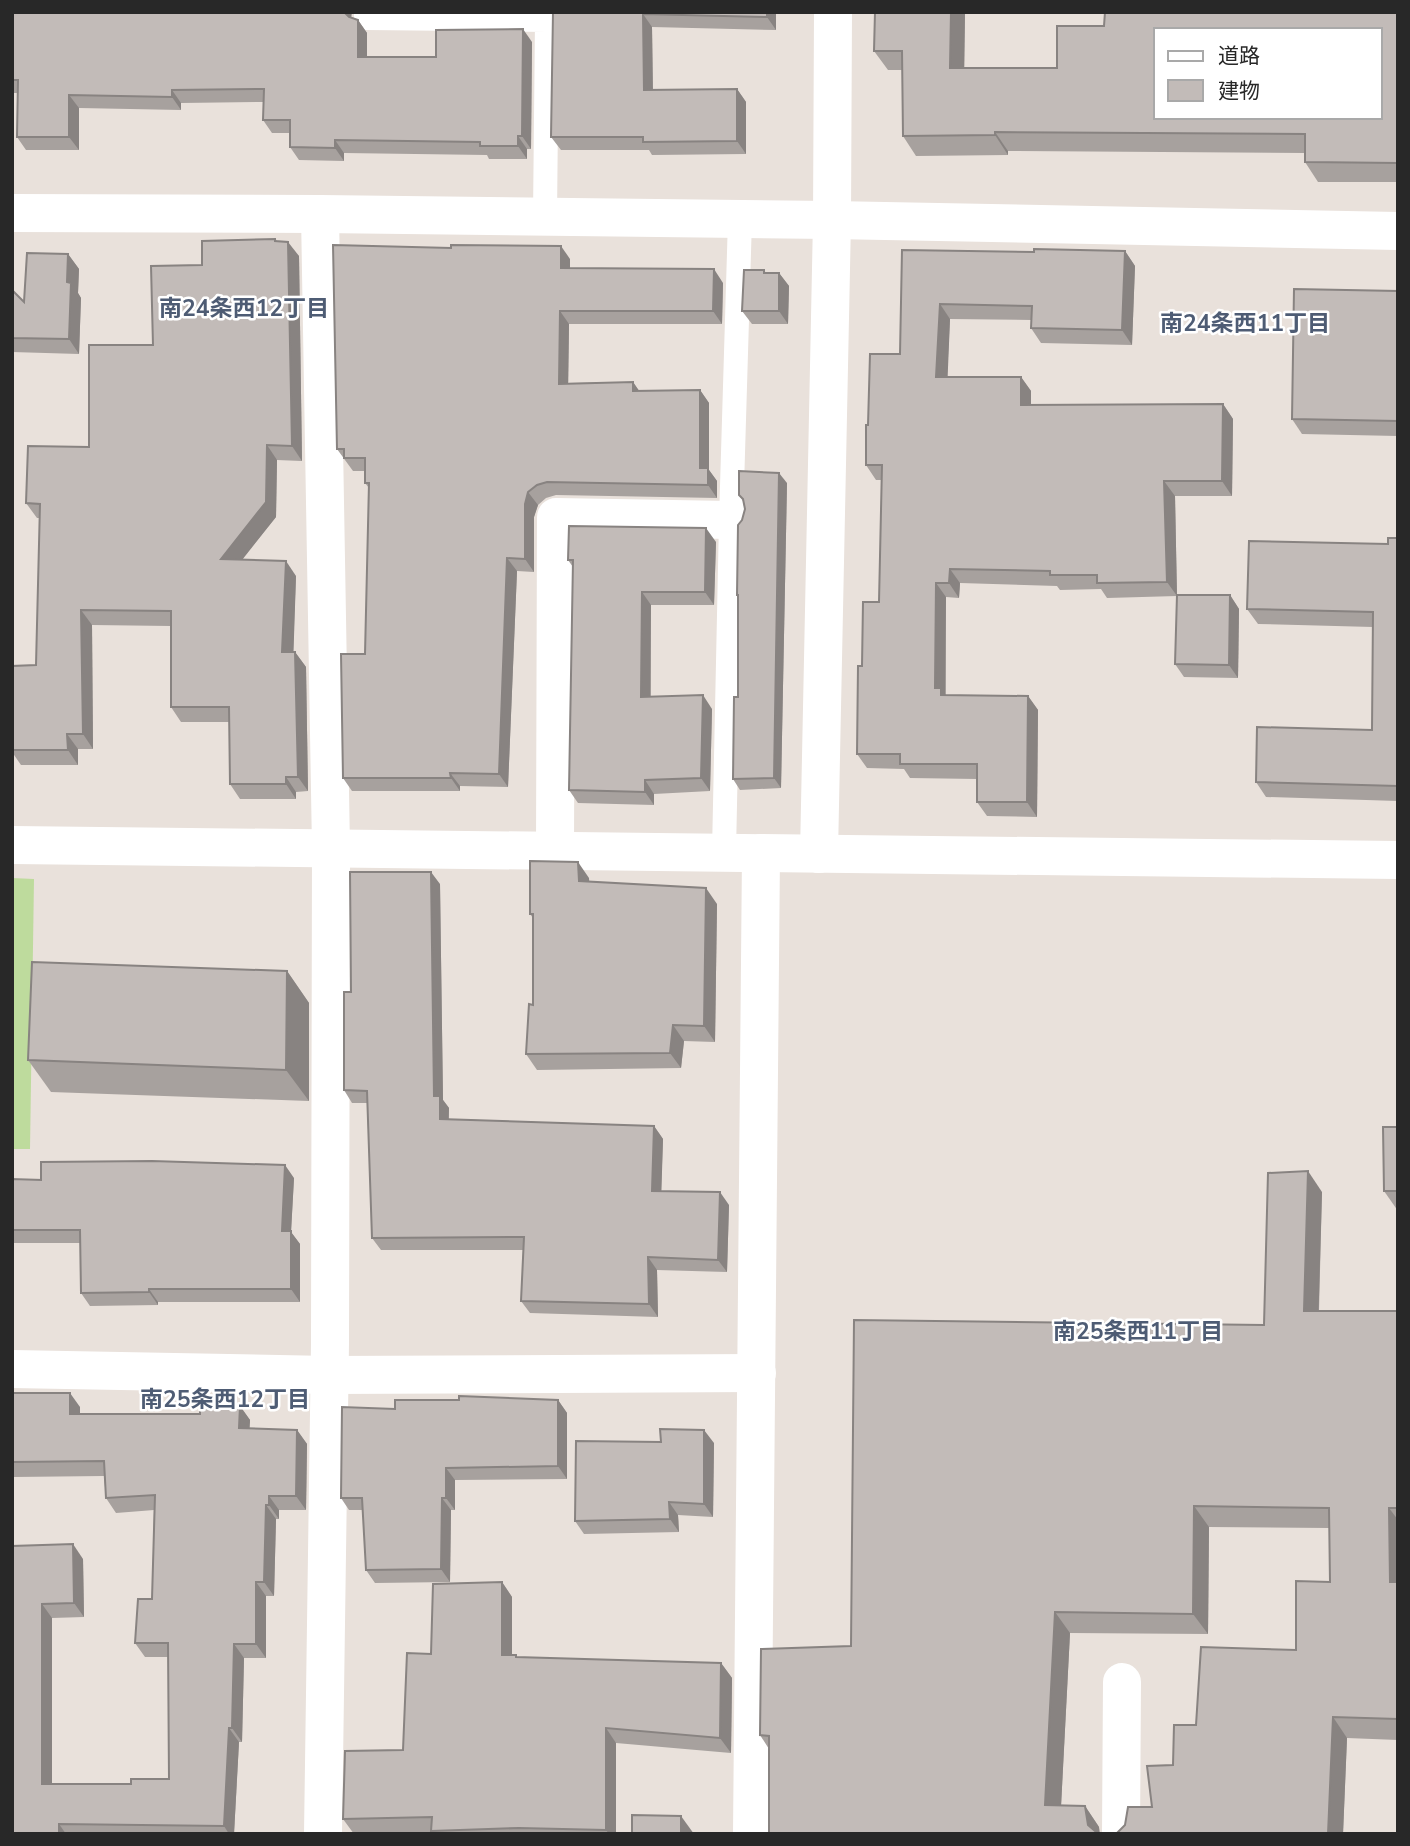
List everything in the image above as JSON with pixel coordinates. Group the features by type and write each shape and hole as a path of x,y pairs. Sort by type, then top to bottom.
{"street":[{"path":"819,854 833,12"},
{"path":"12,213 831,219 1398,231"},
{"path":"320,214 331,848 329,1375 323,1834"},
{"path":"555,850 556,517 731,520"},
{"path":"12,845 1398,860"},
{"path":"743,853 757,1373 752,1834"},
{"path":"12,1369 329,1375 757,1373"},
{"path":"1121,1834 1122,1682"}],"lane":[{"path":"366,12 366,18 547,20 545,216"},
{"path":"740,219 731,520 743,853"}],"green space":[{"path":"12,878 34,879 30,1149 12,1149"}],"building":[{"path":"12,12 344,12 358,20 358,57 436,57 436,30 523,29 522,136 518,136 518,146 480,146 480,142 335,140 335,148 290,147 290,120 263,120 264,89 172,90 172,97 69,95 69,137 17,137 18,80 12,80"},
{"path":"553,12 767,12 767,17 643,14 644,90 737,89 737,141 643,142 643,137 551,137"},
{"path":"875,12 951,12 950,68 1057,68 1057,26 1104,26 1105,12 1398,12 1398,163 1305,162 1305,134 995,132 995,135 903,136 902,51 874,51"},
{"path":"275,239 288,242 292,446 267,445 266,502 221,559 286,561 282,652 295,652 298,777 286,777 286,784 230,784 229,707 171,707 171,611 81,610 83,734 67,734 68,750 12,750 12,666 36,665 40,504 26,503 28,446 89,447 89,345 153,345 151,266 202,265 202,241"},
{"path":"333,245 451,248 451,245 561,246 561,268 714,269 713,311 560,311 559,384 633,382 633,391 700,390 700,468 708,468 708,485 547,482 528,492 525,504 525,559 507,558 499,774 450,773 451,778 343,778 341,654 365,654 369,483 365,483 365,458 344,458 344,449 337,449"},
{"path":"1034,249 1125,251 1122,330 1031,328 1032,306 940,304 936,377 1021,377 1021,405 1223,404 1222,481 1164,481 1167,582 1097,583 1097,575 950,569 949,583 936,583 935,688 941,688 941,695 1028,696 1027,802 977,802 977,764 900,764 900,754 857,754 858,666 862,666 863,602 879,602 882,465 866,465 870,354 900,354 902,250 1034,252"},
{"path":"27,253 68,254 67,282 71,283 69,339 12,338 12,290 24,302"},
{"path":"744,270 779,273 779,311 742,311"},
{"path":"1294,289 1398,291 1398,421 1292,419"},
{"path":"739,471 779,473 774,778 733,779 734,697 738,697 738,525 745,509 743,499 739,495"},
{"path":"569,526 706,528 705,592 642,592 641,697 703,695 701,778 645,780 645,792 569,790 573,560 568,560"},
{"path":"1388,538 1398,538 1398,786 1256,782 1257,727 1372,730 1373,612 1247,609 1249,541 1388,544"},
{"path":"1177,595 1230,595 1229,665 1175,664"},
{"path":"530,861 578,862 579,881 706,888 704,1026 673,1025 670,1053 526,1054 529,1004 533,1005"},
{"path":"350,872 431,872 434,1096 440,1096 440,1119 654,1126 652,1191 720,1192 718,1260 648,1257 649,1304 521,1301 524,1237 372,1238 367,1091 344,1090 344,992 351,992"},
{"path":"32,962 287,971 286,1070 28,1060"},
{"path":"1383,1127 1398,1127 1398,1191 1384,1191"},
{"path":"152,1161 285,1165 282,1231 291,1231 291,1289 149,1289 149,1292 81,1293 80,1230 12,1230 12,1179 41,1180 41,1162"},
{"path":"1308,1171 1304,1311 1398,1311 1398,1508 1389,1508 1390,1582 1398,1582 1398,1719 1333,1717 1328,1834 1112,1834 1125,1825 1128,1807 1152,1807 1147,1766 1173,1765 1174,1725 1196,1725 1201,1647 1296,1650 1296,1581 1330,1582 1329,1508 1194,1506 1193,1614 1055,1612 1045,1805 1085,1806 1088,1825 1101,1834 769,1834 769,1736 760,1735 761,1649 851,1646 854,1320 1264,1325 1268,1173"},
{"path":"12,1393 70,1393 70,1414 200,1414 200,1404 240,1406 239,1428 297,1430 296,1496 269,1496 269,1505 266,1505 264,1582 256,1582 256,1644 234,1644 232,1728 229,1728 224,1826 59,1824 59,1834 12,1834 12,1546 73,1544 74,1603 42,1604 42,1784 131,1784 131,1779 169,1779 168,1643 135,1643 138,1599 152,1599 155,1495 106,1498 104,1461 12,1462"},
{"path":"459,1396 558,1400 558,1466 446,1468 446,1498 442,1498 441,1569 366,1570 362,1498 341,1498 342,1407 395,1409 395,1400 459,1400"},
{"path":"660,1429 704,1430 704,1504 669,1502 670,1519 575,1521 576,1441 661,1442"},
{"path":"502,1582 502,1655 721,1663 720,1738 606,1728 606,1830 519,1828 431,1831 432,1817 343,1819 345,1751 403,1750 407,1653 431,1654 433,1584"},
{"path":"632,1815 681,1816 681,1834 632,1834"}],"district":[{"name":"南24条西12丁目","path":"244,308"},
{"name":"南24条西11丁目","path":"1245,323"},
{"name":"南25条西11丁目","path":"1138,1331"},
{"name":"南25条西12丁目","path":"225,1399"}]}
